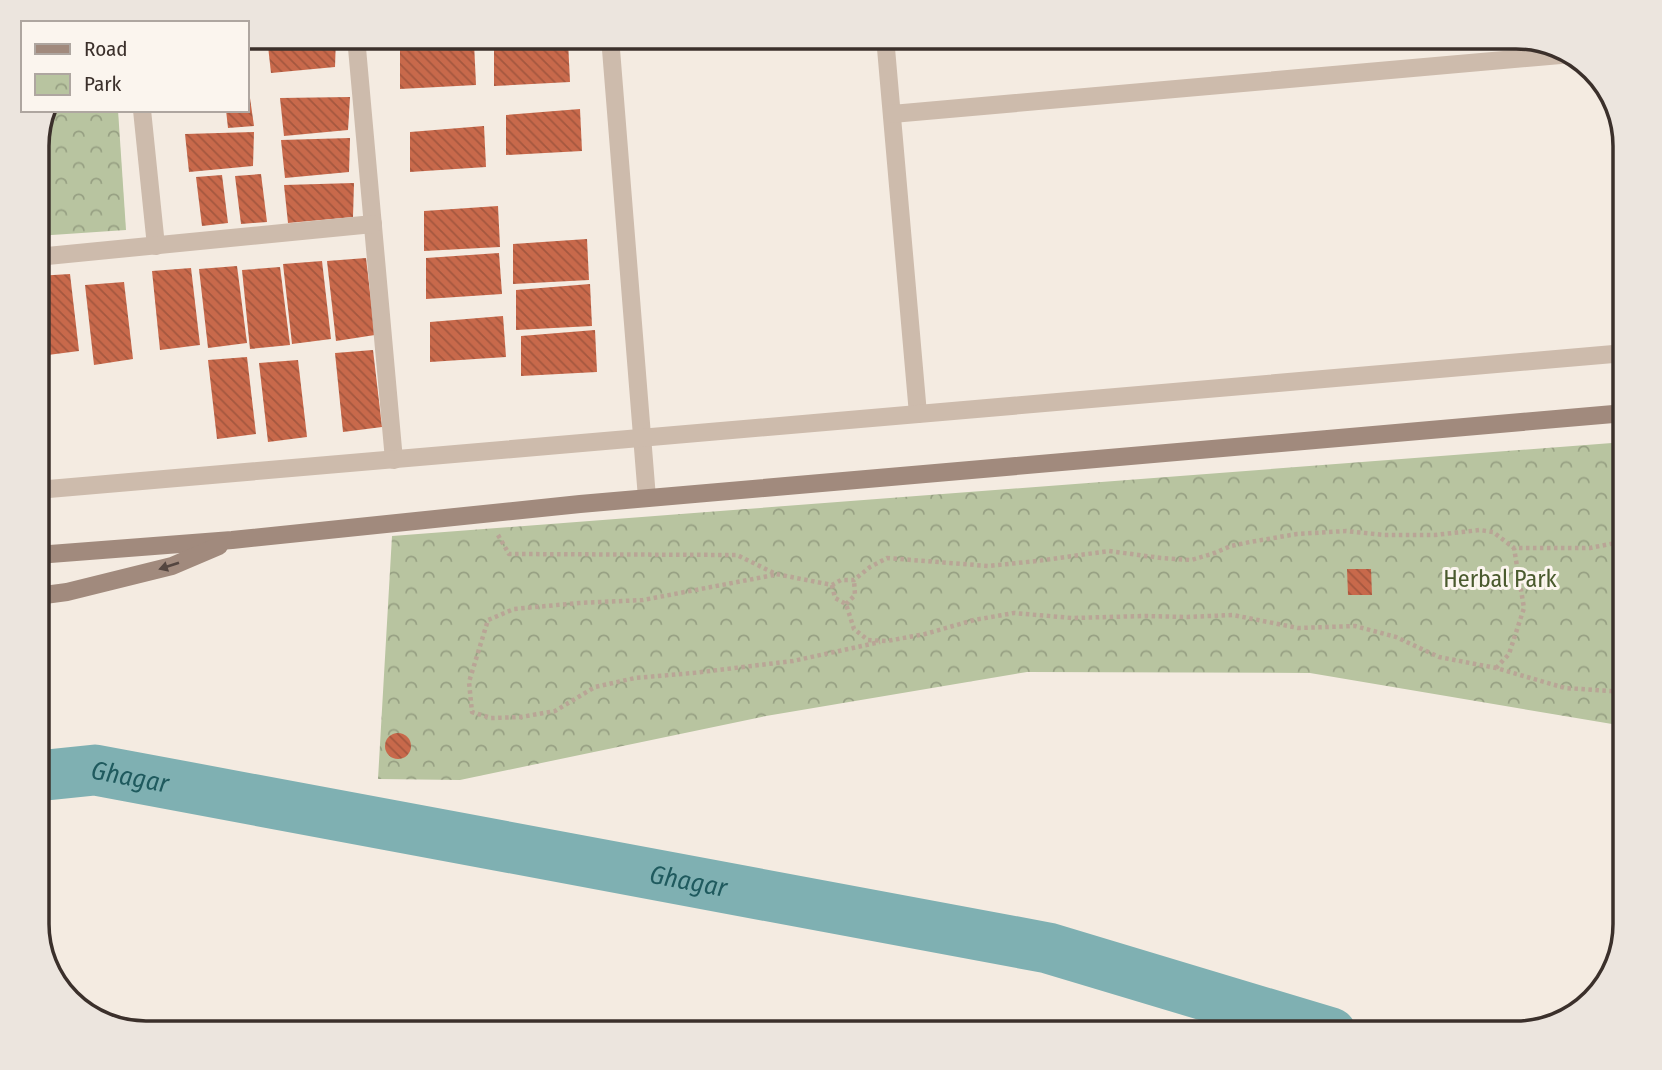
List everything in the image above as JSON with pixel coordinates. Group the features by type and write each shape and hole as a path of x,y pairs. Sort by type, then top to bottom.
{"street":[{"path":"357,49 394,460"},
{"path":"611,49 648,498"},
{"path":"886,49 918,414"},
{"path":"892,114 1552,56"},
{"path":"142,112 156,246"},
{"path":"49,256 373,224"},
{"path":"49,489 1613,354"},
{"path":"49,554 232,540 648,498 1613,414"},
{"path":"49,594 172,566 232,540"}],"path":[{"path":"485,514 509,554 737,555 776,574 832,585 841,580 854,580 887,558 988,566 1109,551 1191,560 1250,542 1297,534 1346,531 1435,535 1480,530 1493,533 1514,548 1590,548 1613,543"},
{"path":"1496,667 1509,654 1524,608 1514,548"},
{"path":"776,574 643,600 514,609 488,620 468,682 472,712 491,718 555,710 595,687 635,678 793,661 1014,613 1072,618 1233,615 1298,628 1355,626 1396,638 1440,657 1496,667 1565,688 1613,691"},
{"path":"846,604 855,595 854,580"},
{"path":"832,585 835,598 846,604 854,629 868,640 887,641"}],"green space":[{"path":"56,112 118,112 126,230 49,235 49,140"},
{"name":"Herbal Park","path":"1613,443 1613,724 1310,673 1027,672 766,716 460,780 378,779 392,536"}],"building":[{"path":"268,49 336,49 335,67 271,73"},
{"path":"400,49 474,49 476,85 400,89"},
{"path":"494,49 568,49 570,82 494,86"},
{"path":"248,84 254,126 228,128 226,112 248,112"},
{"path":"350,97 348,130 284,136 280,98"},
{"path":"580,109 582,151 506,155 506,115"},
{"path":"484,126 486,167 410,172 410,132"},
{"path":"254,132 253,166 189,172 185,134"},
{"path":"350,138 349,172 285,178 281,140"},
{"path":"261,174 267,222 241,224 235,176"},
{"path":"222,175 228,223 202,226 196,177"},
{"path":"354,183 353,217 288,223 284,185"},
{"path":"498,206 500,247 424,251 424,211"},
{"path":"587,239 589,280 513,284 513,244"},
{"path":"499,253 502,294 426,299 426,258"},
{"path":"366,258 375,335 336,341 327,261"},
{"path":"322,261 331,339 292,344 283,264"},
{"path":"237,266 247,343 208,348 199,269"},
{"path":"280,267 290,345 250,349 242,270"},
{"path":"191,268 200,345 160,350 152,271"},
{"path":"70,274 79,351 49,355 49,275"},
{"path":"124,282 133,359 94,365 85,285"},
{"path":"590,284 592,326 516,330 516,290"},
{"path":"503,316 506,357 430,362 430,322"},
{"path":"595,330 597,372 521,376 521,336"},
{"path":"373,350 382,427 343,432 335,353"},
{"path":"247,357 256,434 217,439 208,360"},
{"path":"298,360 307,437 268,442 259,363"},
{"path":"1347,569 1371,569 1372,595 1348,595"},
{"path":"398,733 407,737 411,746 407,755 398,759 389,755 385,746 389,737"}],"waterway":[{"name":"Ghagar","path":"49,775 95,770 1048,948 1291,1021"}]}
